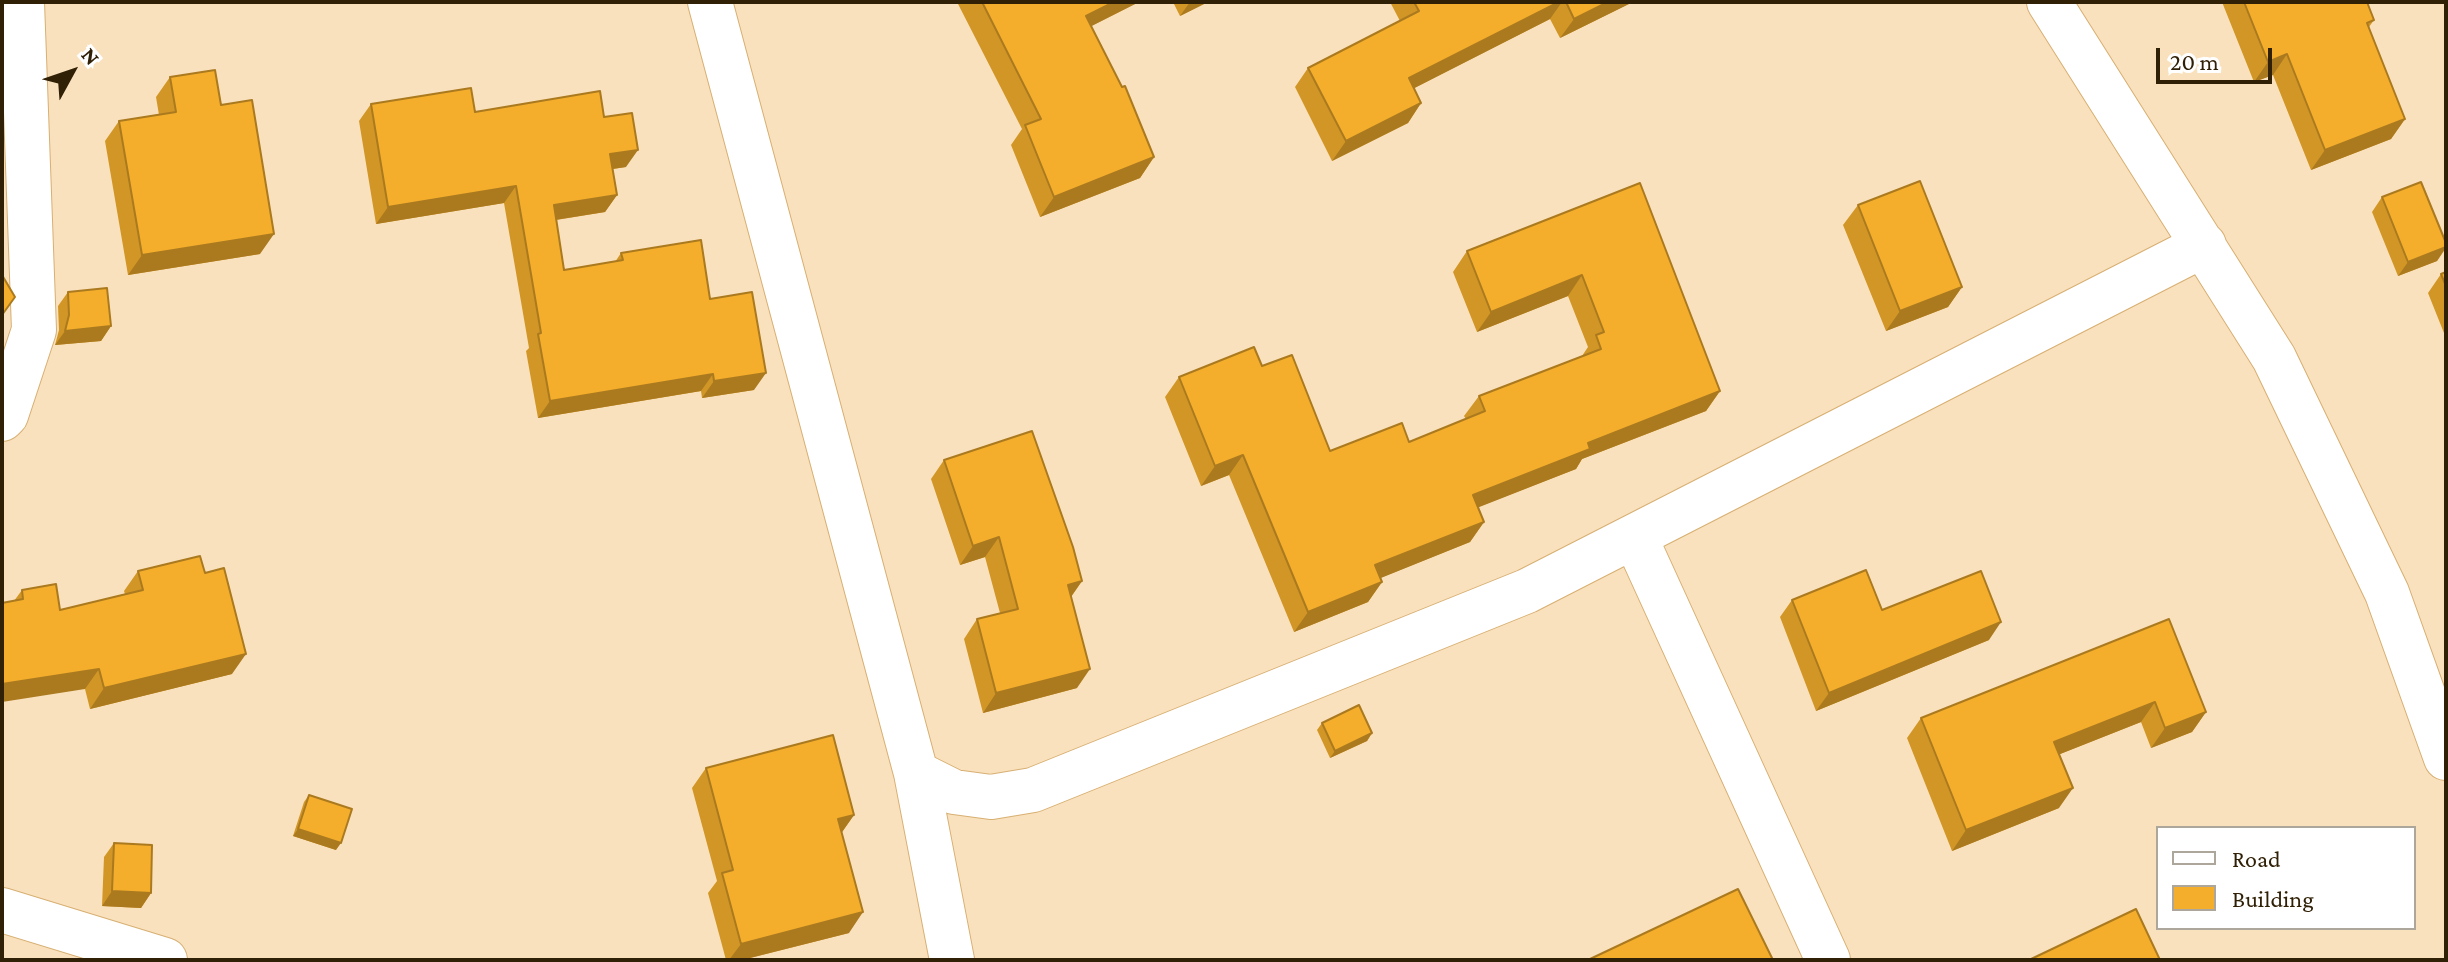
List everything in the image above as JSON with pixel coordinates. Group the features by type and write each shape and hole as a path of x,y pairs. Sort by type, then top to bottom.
{"street":[{"path":"2,419 6,415 34,330 22,2"},
{"path":"710,2 916,773 952,960"},
{"path":"2049,2 2274,358 2387,593 2446,758"},
{"path":"916,773 954,792 966,794 991,797 1033,790 1527,591 2204,245"},
{"path":"1635,537 1828,960"},
{"path":"2,910 122,954 165,960"}],"building":[{"path":"982,2 1114,2 1086,16 1122,87 1125,86 1154,157 1054,197 1025,125 1041,119"},
{"path":"1414,2 1559,2 1409,78 1421,103 1346,141 1308,68 1419,11"},
{"path":"1566,2 1608,2 1574,19"},
{"path":"2244,2 2367,2 2374,20 2367,23 2405,119 2325,150 2287,54 2268,62"},
{"path":"215,70 221,105 252,100 274,234 142,255 119,121 176,112 170,77"},
{"path":"471,88 475,112 600,91 604,117 632,113 638,150 610,154 617,195 554,205 564,270 623,260 621,253 701,240 710,299 752,292 766,373 714,381 713,374 550,401 516,186 388,207 371,104"},
{"path":"1920,181 1962,287 1900,311 1858,205"},
{"path":"2421,182 2446,247 2408,262 2382,197"},
{"path":"1640,183 1720,391 1588,443 1590,449 1473,495 1484,522 1375,565 1382,582 1308,612 1243,455 1215,466 1179,377 1254,347 1262,366 1292,355 1330,451 1402,423 1409,442 1485,411 1479,396 1601,349 1596,335 1604,332 1582,275 1491,312 1467,251"},
{"path":"2,275 15,297 2,315"},
{"path":"107,288 111,326 65,331 69,315 68,292"},
{"path":"1032,431 1082,581 1068,585 1090,669 996,693 977,619 1018,609 999,537 973,546 944,460"},
{"path":"200,556 205,573 224,568 246,654 104,688 99,669 2,684 2,603 23,599 22,590 56,584 60,610 143,590 138,571"},
{"path":"1866,570 1882,610 1981,571 2001,622 1829,693 1792,600"},
{"path":"2169,619 2206,712 2165,728 2155,702 2054,742 2073,788 1966,830 1921,718"},
{"path":"1359,705 1372,733 1335,751 1322,723"},
{"path":"833,735 854,815 838,819 863,912 741,944 722,873 733,870 706,768"},
{"path":"309,795 352,809 341,843 298,829"},
{"path":"114,843 152,845 151,893 112,891"},
{"path":"1738,889 1773,960 1590,959"},
{"path":"2136,909 2160,960 2029,960"}]}
